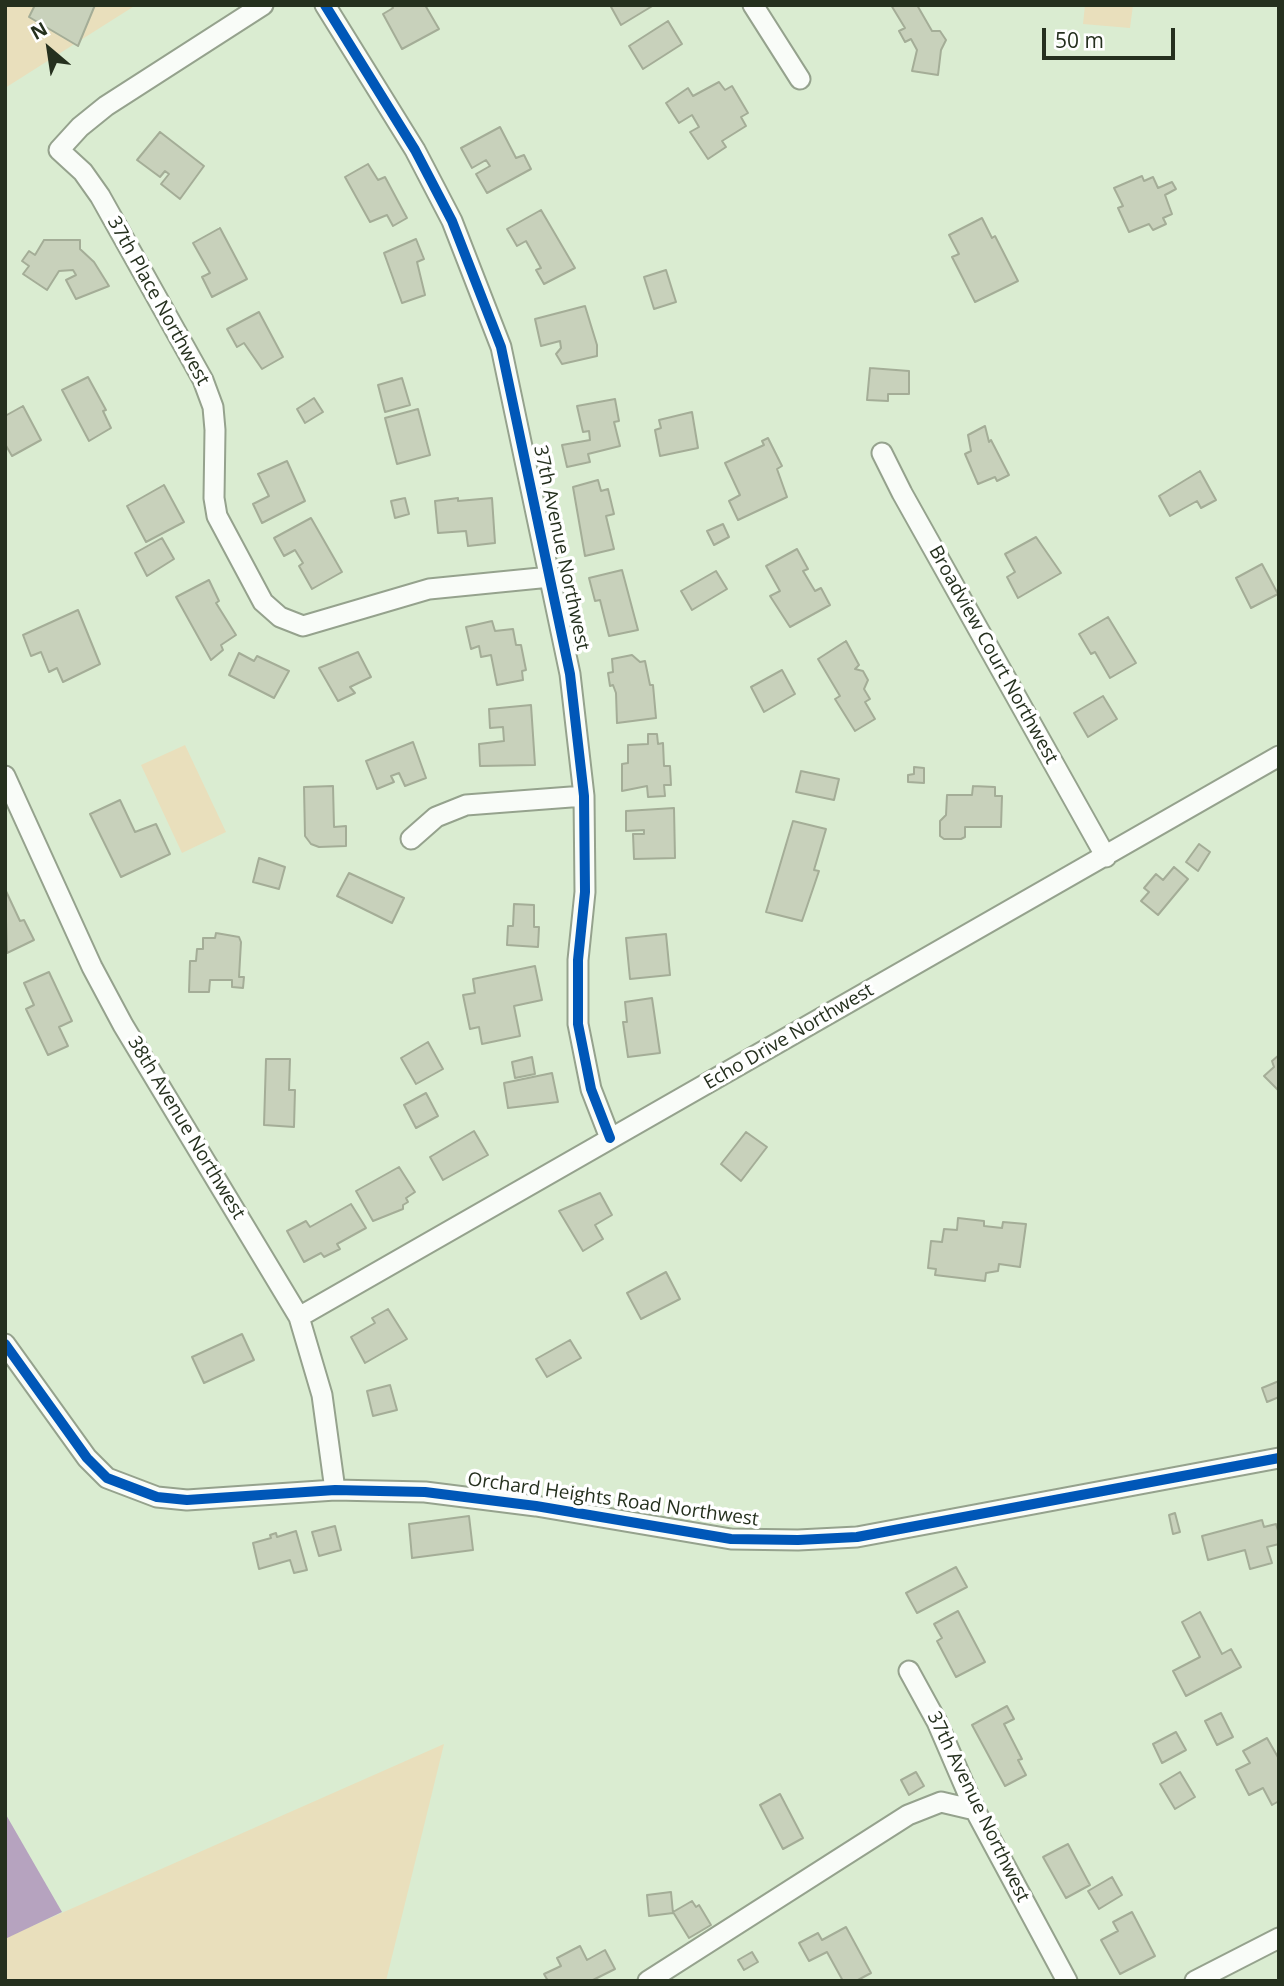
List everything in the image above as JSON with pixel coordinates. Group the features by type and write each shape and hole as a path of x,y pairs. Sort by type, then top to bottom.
{"street":[{"name":"37th Place Northwest","path":"263,5 106,106 80,127 59,150 83,172 100,196 203,380 213,407 214,498 217,516 263,602 280,617 303,626 429,589 550,577"},
{"name":"37th Avenue Northwest","path":"325,5 415,150 452,221 500,347 570,674 584,796 585,892 578,960 578,1024 591,1089 610,1138"},
{"path":"754,5 800,79"},
{"name":"Broadview Court Northwest","path":"882,453 1105,856"},
{"name":"Echo Drive Northwest","path":"299,1317 1279,756"},
{"name":"38th Avenue Northwest","path":"5,776 92,967 117,1014 299,1317 322,1395 335,1490"},
{"path":"411,839 436,817 466,805 584,796"},
{"name":"Orchard Heights Road Northwest","path":"5,1344 86,1458 107,1478 130,1489 187,1500 335,1490 425,1492 731,1539 798,1540 857,1537 1279,1458"},
{"name":"37th Avenue Northwest","path":"909,1671 937,1722 975,1810 1066,1981"},
{"path":"648,1981 908,1815 941,1802 975,1810"},
{"path":"1195,1981 1279,1938"},
{"path":"674,1981 690,1954"}],"shaded area":[{"path":"5,5 136,5 5,88"},
{"path":"1085,5 1133,5 1130,28 1083,24"},
{"path":"185,745 226,832 182,853 141,765"},
{"path":"444,1744 386,1981 5,1981 5,1938"},
{"path":"5,1813 62,1912 5,1939"}],"building":[{"path":"35,5 95,5 78,46 29,17"},
{"path":"391,5 425,5 439,29 402,49 383,14 393,8"},
{"path":"610,5 654,5 621,25"},
{"path":"891,5 917,5 932,31 940,31 946,40 941,50 938,75 912,71 917,50 911,39 905,42 899,31 905,28"},
{"path":"668,21 682,44 643,69 629,46"},
{"path":"719,82 725,90 732,86 748,113 741,117 746,126 722,141 726,147 708,159 690,132 699,127 692,115 679,123 666,103 688,88 693,96"},
{"path":"500,127 516,158 524,155 531,169 487,193 476,174 490,166 486,160 472,168 461,148"},
{"path":"160,132 204,166 180,199 161,184 169,174 165,171 160,177 137,160"},
{"path":"368,164 378,180 385,177 407,218 393,226 387,215 370,222 345,177"},
{"path":"1142,176 1144,181 1153,177 1158,188 1172,182 1176,189 1165,195 1172,214 1163,218 1166,224 1153,230 1149,224 1129,232 1118,208 1123,206 1114,188"},
{"path":"541,210 575,268 544,284 536,270 541,268 526,241 517,246 507,229"},
{"path":"982,218 992,238 995,236 1018,281 975,302 952,257 959,254 949,235"},
{"path":"220,228 247,279 212,297 202,277 210,273 193,243"},
{"path":"416,239 424,259 417,262 425,295 402,303 384,253"},
{"path":"44,240 80,240 80,249 94,262 109,286 76,299 66,280 76,275 73,270 59,271 47,290 23,274 29,266 22,261 29,251 35,255"},
{"path":"666,270 676,302 654,309 644,277"},
{"path":"585,306 597,345 597,356 562,364 556,354 561,348 560,341 541,346 535,319"},
{"path":"259,312 283,357 262,369 244,343 237,347 227,329"},
{"path":"870,368 909,371 909,394 888,394 888,401 867,400"},
{"path":"88,377 106,410 103,411 111,428 89,441 62,390"},
{"path":"402,378 410,405 385,412 378,385"},
{"path":"314,398 323,412 305,423 297,409"},
{"path":"615,399 619,421 614,422 620,446 588,454 590,462 567,467 562,445 590,440 589,431 583,432 577,406"},
{"path":"23,406 41,440 12,456 5,444 5,416"},
{"path":"418,409 430,455 397,464 385,418"},
{"path":"692,412 698,448 660,456 655,430 661,428 659,420"},
{"path":"985,426 989,442 991,440 1009,475 997,481 995,477 978,484 965,454 971,451 968,435"},
{"path":"768,438 782,466 777,469 787,497 738,520 729,501 740,495 725,463 764,445 762,441"},
{"path":"287,461 305,501 262,523 253,504 269,496 258,474"},
{"path":"1200,471 1216,500 1201,508 1197,501 1170,516 1159,496"},
{"path":"598,480 601,491 608,489 614,514 606,516 614,549 585,556 573,487"},
{"path":"164,485 184,522 146,542 127,506"},
{"path":"405,498 409,514 395,518 391,501"},
{"path":"458,498 458,501 492,498 495,543 468,546 466,531 438,533 435,501"},
{"path":"311,518 342,572 312,589 299,566 303,563 295,550 284,556 274,538"},
{"path":"723,524 729,537 714,545 707,531"},
{"path":"1036,537 1061,573 1018,598 1007,577 1015,572 1005,554"},
{"path":"162,538 174,559 147,576 135,553"},
{"path":"797,549 808,569 803,571 815,591 821,588 830,605 790,627 770,596 780,591 766,566"},
{"path":"1262,564 1278,594 1251,608 1236,578"},
{"path":"622,570 638,630 609,636 600,600 595,601 589,578"},
{"path":"716,571 727,589 692,610 681,591"},
{"path":"209,580 219,601 216,603 236,635 221,645 223,650 211,660 176,597"},
{"path":"78,610 100,664 63,682 57,668 49,672 41,652 31,656 23,635"},
{"path":"1108,617 1136,663 1110,678 1095,652 1091,654 1079,634"},
{"path":"492,621 495,631 513,629 516,645 521,645 526,670 522,671 523,680 497,685 491,655 481,657 479,646 471,649 466,627"},
{"path":"846,641 859,665 855,669 863,671 868,680 864,689 870,699 865,702 875,719 855,731 835,699 840,696 818,659"},
{"path":"358,652 371,677 350,687 355,693 338,701 319,668"},
{"path":"239,653 254,661 257,656 289,671 274,698 229,675"},
{"path":"632,655 640,662 645,661 650,685 653,685 656,718 617,723 616,693 613,685 610,686 608,673 613,672 612,659"},
{"path":"782,670 795,694 764,712 751,687"},
{"path":"1103,696 1117,719 1088,737 1074,713"},
{"path":"531,705 535,765 480,766 479,744 504,741 503,727 490,728 489,709"},
{"path":"648,734 657,734 658,744 663,743 664,766 670,766 671,785 664,785 665,796 648,797 647,786 622,791 622,764 628,763 628,745 648,744"},
{"path":"413,742 426,778 405,786 399,773 391,776 394,782 377,789 366,761"},
{"path":"914,767 924,768 924,783 908,782 908,775 914,774"},
{"path":"801,771 839,779 834,800 796,792"},
{"path":"333,786 334,827 346,826 346,846 319,847 311,844 305,836 304,787"},
{"path":"973,786 995,787 995,796 1002,796 1001,827 965,827 965,837 944,839 940,836 940,821 946,815 947,795 972,795"},
{"path":"120,800 135,832 156,824 170,854 121,877 90,814"},
{"path":"674,808 675,858 634,859 633,834 644,834 644,830 626,831 626,811"},
{"path":"793,821 826,829 814,870 819,871 802,921 766,912"},
{"path":"1199,844 1210,852 1198,871 1186,862"},
{"path":"259,858 285,867 279,889 253,882"},
{"path":"1174,867 1188,879 1158,915 1141,901 1149,892 1144,888 1156,874 1163,880"},
{"path":"349,873 404,898 392,923 337,896"},
{"path":"5,889 20,921 24,920 34,940 7,953"},
{"path":"514,904 534,905 534,927 539,927 538,947 507,945 508,926 513,926"},
{"path":"216,933 239,937 239,977 244,977 243,988 232,987 232,980 210,980 209,992 189,992 190,961 196,961 197,949 203,949 203,938 215,938"},
{"path":"666,934 670,975 630,979 626,938"},
{"path":"535,966 542,1000 514,1006 520,1036 482,1044 479,1027 470,1029 463,995 475,993 473,979"},
{"path":"49,972 72,1021 59,1027 68,1046 48,1055 26,1009 34,1005 24,983"},
{"path":"652,998 660,1053 628,1057 623,1022 627,1022 625,1002"},
{"path":"428,1042 443,1069 416,1084 401,1058"},
{"path":"1279,1055 1279,1091 1264,1076 1274,1067 1272,1061"},
{"path":"532,1057 535,1074 515,1078 512,1062"},
{"path":"266,1059 290,1059 289,1090 295,1090 294,1127 264,1125"},
{"path":"552,1073 558,1102 508,1108 504,1083"},
{"path":"426,1093 438,1116 416,1128 404,1105"},
{"path":"474,1131 488,1155 443,1180 430,1157"},
{"path":"746,1132 767,1147 741,1181 721,1164"},
{"path":"399,1167 415,1192 406,1198 408,1202 403,1205 403,1209 373,1221 356,1191"},
{"path":"600,1193 612,1215 595,1225 603,1239 583,1251 559,1211"},
{"path":"351,1204 366,1228 337,1244 340,1249 324,1257 321,1253 304,1262 287,1231 306,1221 310,1227"},
{"path":"958,1218 984,1221 984,1226 1002,1228 1003,1222 1026,1224 1020,1267 999,1264 998,1271 986,1273 985,1281 935,1275 936,1269 928,1268 931,1241 942,1242 944,1229 957,1230"},
{"path":"666,1272 680,1299 641,1319 627,1293"},
{"path":"388,1309 407,1339 365,1363 351,1337 375,1323 372,1318"},
{"path":"242,1334 254,1360 204,1383 192,1357"},
{"path":"570,1340 581,1358 547,1377 536,1359"},
{"path":"1279,1381 1279,1397 1267,1402 1262,1388"},
{"path":"390,1385 397,1410 373,1416 367,1391"},
{"path":"1175,1513 1180,1532 1173,1534 1169,1515"},
{"path":"469,1516 473,1550 412,1558 409,1524"},
{"path":"1262,1520 1264,1527 1276,1524 1279,1534 1279,1544 1267,1547 1272,1563 1250,1569 1245,1550 1208,1560 1202,1536"},
{"path":"335,1526 341,1550 319,1556 312,1532"},
{"path":"296,1531 307,1570 294,1573 290,1560 259,1569 253,1543 271,1538 270,1535 276,1533 277,1537"},
{"path":"956,1567 967,1587 917,1613 906,1593"},
{"path":"958,1611 985,1662 956,1677 937,1641 942,1638 934,1624"},
{"path":"1200,1612 1222,1654 1231,1649 1241,1667 1186,1696 1173,1671 1200,1657 1182,1622"},
{"path":"1007,1706 1014,1719 1004,1724 1022,1759 1018,1760 1026,1775 1005,1786 972,1725"},
{"path":"1221,1713 1233,1737 1217,1745 1205,1721"},
{"path":"1176,1732 1186,1750 1162,1763 1153,1744"},
{"path":"1267,1738 1279,1759 1279,1801 1272,1805 1263,1788 1249,1795 1236,1770 1250,1763 1243,1751"},
{"path":"916,1772 924,1786 909,1795 901,1780"},
{"path":"1180,1772 1195,1797 1175,1809 1160,1784"},
{"path":"780,1794 803,1838 783,1849 760,1805"},
{"path":"1068,1844 1090,1885 1066,1898 1043,1857"},
{"path":"1112,1877 1122,1895 1099,1909 1088,1891"},
{"path":"671,1892 673,1913 649,1916 647,1895"},
{"path":"692,1901 696,1907 699,1905 711,1925 689,1938 673,1912"},
{"path":"1132,1912 1155,1956 1120,1974 1101,1940 1118,1931 1113,1922"},
{"path":"846,1927 871,1973 856,1981 843,1981 827,1952 809,1961 799,1943 818,1933 822,1940"},
{"path":"580,1946 587,1960 605,1950 615,1969 591,1981 548,1981 544,1974 561,1966 557,1958"},
{"path":"752,1952 758,1962 744,1970 738,1960"}],"cycle path":[{"path":"325,5 415,150 452,221 501,347 570,674 584,796 585,892 578,960 578,1024 591,1089 610,1138"},
{"path":"5,1344 87,1458 107,1478 157,1497 187,1500 335,1490 425,1492 536,1506 731,1539 798,1540 857,1537 1279,1458"}]}
